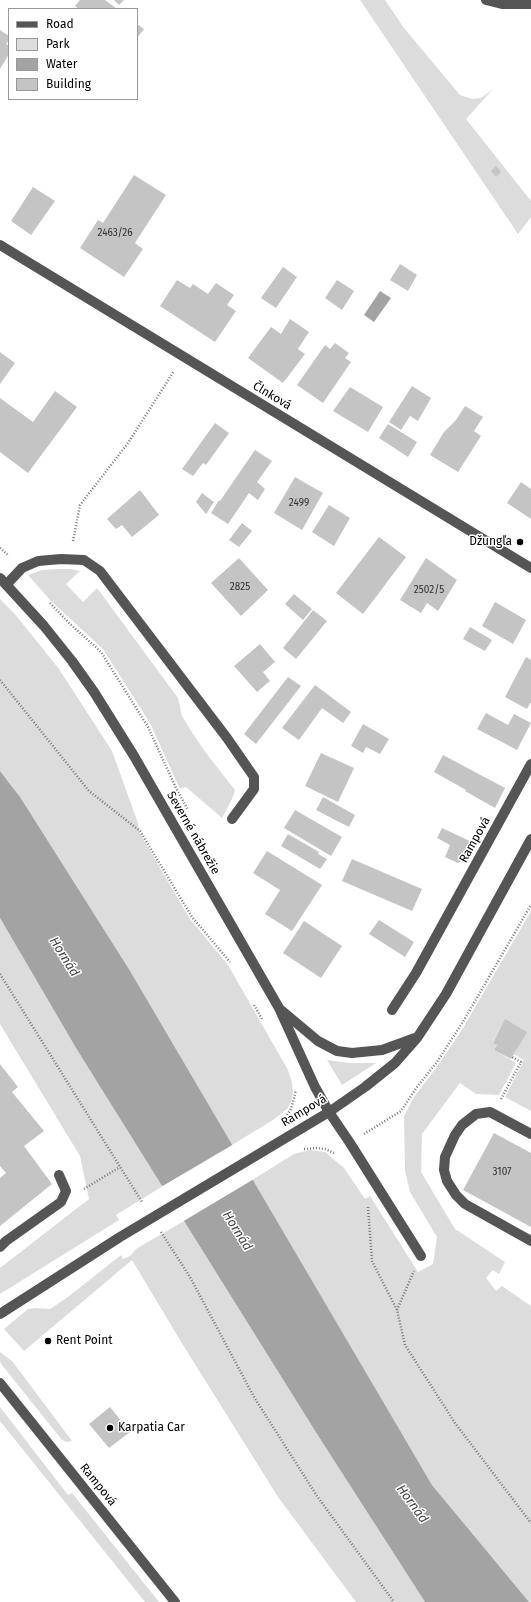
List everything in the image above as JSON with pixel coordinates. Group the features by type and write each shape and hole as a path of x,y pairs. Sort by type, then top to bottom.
{"street":[{"path":"486,0 502,4 531,4"},
{"name":"Člnková","path":"0,245 531,568"},
{"name":"Severné nábrežie","path":"232,819 254,789 254,777 227,738 106,579 92,565 84,560 61,559 38,562 22,568 3,581 58,644 94,692 134,756 279,1008 315,1087 329,1112 421,1256"},
{"name":"Rampová","path":"392,1010 416,973 531,764"},
{"name":"Rampová","path":"0,1314 120,1237 329,1112 365,1088 395,1063 417,1038 446,994 531,839"},
{"path":"279,1008 318,1042 337,1051 352,1053 382,1050 417,1038"},
{"path":"531,1134 490,1112 476,1114 462,1126 455,1135 445,1157 444,1170 447,1181 456,1195 465,1204 531,1241"},
{"path":"0,1247 6,1241 61,1202 66,1191 60,1176"},
{"name":"Rampová","path":"0,1383 174,1602"}],"path":[{"path":"73,544 80,505 128,443 183,357"},
{"path":"0,548 22,568"},
{"path":"48,601 68,622 101,652 148,727 176,788 191,816"},
{"path":"0,680 88,791 140,831 192,917 230,962 234,969"},
{"path":"333,1153 401,1111 417,1087 437,1062 464,1020 531,905"},
{"path":"0,974 145,1206"},
{"path":"253,1003 265,1024"},
{"path":"493,1114 521,1062 512,1057"},
{"path":"296,1085 291,1109 278,1123 286,1137 296,1152 307,1148 317,1148 325,1149 337,1156"},
{"path":"61,1202 120,1168"},
{"path":"368,1206 372,1261 397,1310 405,1345 455,1423 531,1522"},
{"path":"157,1226 190,1278 254,1397 317,1496 394,1602"},
{"path":"397,1310 421,1256"}],"green space":[{"path":"360,0 385,0 404,28 460,95 472,99 481,98 493,89 466,119 531,201 531,217 518,234"},
{"path":"58,569 80,571 66,584 83,602 97,588 178,698 182,716 193,734 235,790 222,818 186,787 180,789 150,723 103,649 51,601 28,575 42,570"},
{"path":"0,599 14,613 59,669 112,751 138,823 139,832 190,919 228,965 288,1070 293,1092 291,1102 287,1109 273,1120 232,1145 20,797 0,771"},
{"path":"531,911 531,1111 505,1097 524,1060 514,1054 526,1032 505,1020 493,1042 497,1045 494,1050 516,1063 499,1095 476,1094 460,1083 422,1134 421,1172 455,1229 505,1262 499,1274 493,1270 486,1278 496,1291 502,1286 531,1306 531,1602 529,1602 432,1485 252,1180 294,1154 309,1150 325,1152 344,1168 365,1199 370,1196 418,1272 433,1264 437,1237 410,1192 405,1171 404,1116 414,1097 439,1064 463,1028"},
{"path":"0,918 76,1048 163,1186 116,1215 119,1220 0,1294 0,1268 89,1199 80,1156 0,1024"},
{"path":"327,1060 350,1063 376,1063 342,1085"},
{"path":"184,1221 317,1434 425,1602 356,1602 278,1497 132,1260 24,1351 4,1329 28,1309 50,1309 68,1297 121,1255 123,1259 130,1256 136,1249"},
{"path":"0,1352 12,1361 72,1441 67,1442 62,1440 2,1365 0,1361"},
{"path":"0,1407 68,1495 72,1493 159,1602 145,1602 0,1421"}],"water":[{"path":"380,291 391,298 374,322 364,315"},
{"name":"Hornád","path":"0,771 20,797 130,971 432,1485 529,1602 425,1602 317,1434 76,1048 0,918"}],"pier":[{"path":"234,1144 254,1179 182,1222 161,1187"}],"building":[{"path":"80,0 105,0 116,8 78,8 75,6"},
{"path":"114,0 124,0 119,5"},
{"path":"138,25 144,29 138,37"},
{"path":"0,30 8,35 8,41 6,44 8,45 8,56 0,69"},
{"path":"496,166 501,172 496,177 491,171"},
{"path":"134,175 166,195 135,243 143,249 124,277 80,248 98,220 103,223"},
{"path":"33,187 55,201 31,235 11,221"},
{"path":"400,264 417,275 408,291 390,280"},
{"path":"283,267 297,277 276,308 261,298"},
{"path":"177,280 190,288 193,284 208,294 216,283 234,295 227,305 236,311 215,342 160,306"},
{"path":"337,280 354,291 342,310 325,298"},
{"path":"290,319 309,332 298,349 305,354 283,383 248,358 271,327 281,334"},
{"path":"335,343 349,353 345,358 351,362 323,403 297,385 325,345 330,349"},
{"path":"0,352 15,363 0,384"},
{"path":"412,386 431,398 418,421 410,416 401,430 389,422"},
{"path":"350,387 383,407 368,432 333,411"},
{"path":"55,391 77,407 28,473 0,452 0,398 33,422"},
{"path":"465,406 483,417 474,431 481,436 458,472 430,455 444,432 456,420"},
{"path":"215,423 229,433 206,465 203,463 193,476 182,469"},
{"path":"388,424 417,442 408,457 379,438"},
{"path":"255,450 272,461 257,482 265,489 258,500 249,493 228,524 211,513"},
{"path":"295,477 323,493 302,530 274,513"},
{"path":"521,482 531,489 531,519 507,503"},
{"path":"140,490 159,515 132,537 122,525 116,529 107,519"},
{"path":"202,493 214,502 206,514 196,502"},
{"path":"329,505 350,518 334,546 312,532"},
{"path":"242,523 252,531 239,547 229,540"},
{"path":"379,537 406,557 363,614 336,593"},
{"path":"239,558 268,590 241,616 211,583"},
{"path":"426,558 457,580 438,611 427,603 421,613 400,600"},
{"path":"294,594 312,609 303,620 285,604"},
{"path":"495,602 526,620 513,644 482,626"},
{"path":"313,610 327,621 296,659 283,648"},
{"path":"470,627 492,640 485,651 463,639"},
{"path":"260,644 275,662 263,672 270,681 257,692 234,666"},
{"path":"526,657 531,660 531,703 527,709 505,697"},
{"path":"288,677 301,686 256,744 244,734"},
{"path":"315,685 351,712 343,723 322,708 299,740 282,728"},
{"path":"486,713 508,725 514,714 531,723 517,750 477,729"},
{"path":"363,724 389,739 380,754 366,747 363,753 351,746"},
{"path":"321,753 354,768 338,802 305,786"},
{"path":"443,755 505,788 495,808 434,772"},
{"path":"323,797 355,815 349,827 316,810"},
{"path":"295,810 342,837 331,856 284,828"},
{"path":"442,828 474,843 466,858 458,863 445,857 450,845 437,838"},
{"path":"288,834 319,852 318,854 327,859 320,869 281,846"},
{"path":"267,851 322,885 292,931 265,914 280,890 253,873"},
{"path":"352,859 422,889 412,911 342,881"},
{"path":"379,920 414,942 405,957 369,934"},
{"path":"304,921 342,946 321,978 283,953"},
{"path":"505,1019 527,1032 511,1059 494,1050 497,1045 493,1043"},
{"path":"0,1064 18,1087 12,1092 44,1131 24,1146 52,1184 0,1226 0,1178 6,1173 0,1166"},
{"path":"494,1133 531,1153 531,1227 463,1190"},
{"path":"110,1407 130,1432 109,1448 89,1424"}],"place":[{"name":"Džungľa","path":"520,542"},
{"name":"Rent Point","path":"48,1341"},
{"name":"Karpatia Car","path":"110,1428"}]}
